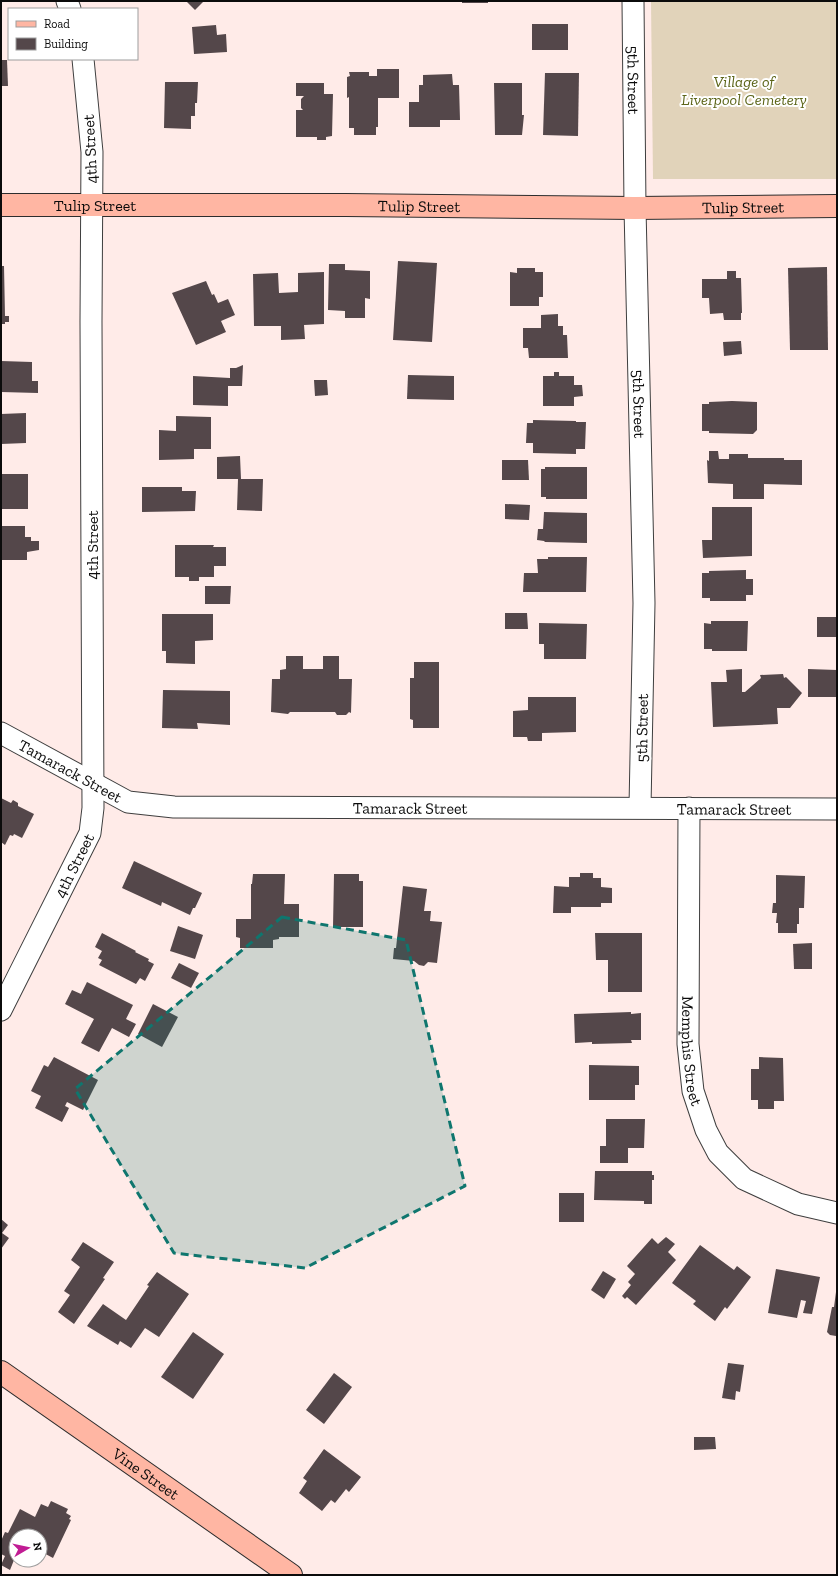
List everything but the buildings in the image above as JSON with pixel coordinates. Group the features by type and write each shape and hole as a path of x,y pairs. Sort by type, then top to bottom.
{"street":[{"name":"5th Street","path":"633,1 635,208 644,603 640,807"},
{"name":"4th Street","path":"1,1010 90,833 93,808 91,338 92,152 83,60"},
{"name":"Tulip Street","path":"1,205 346,205 635,208 837,206"},
{"name":"Tamarack Street","path":"1,733 128,802 174,807 640,807 837,809"},
{"name":"Memphis Street","path":"690,808 688,1044 693,1091 706,1130 718,1153 744,1179 798,1204 837,1213"},
{"name":"Vine Street","path":"1,1372 291,1575"}],"highlighted area":[{"path":"282,917 406,940 465,1186 305,1268 174,1253 75,1089"}],"green space":[{"name":"Village of Liverpool Cemetery","path":"651,1 837,1 837,179 653,179"}]}
